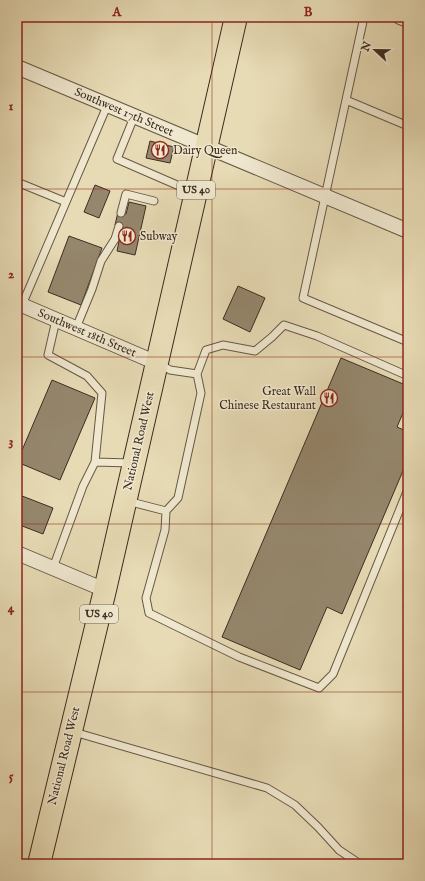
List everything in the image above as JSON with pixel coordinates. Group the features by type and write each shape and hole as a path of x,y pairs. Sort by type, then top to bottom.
{"main road":[{"name":"National Road West","path":"39,864 105,590 236,17"}],"street":[{"path":"400,17 408,20"},
{"name":"Southwest 17th Street","path":"17,67 408,231"},
{"name":"Southwest 18th Street","path":"20,304 157,362"},
{"path":"17,553 105,590"}],"lane":[{"path":"364,17 303,298 408,342"},
{"path":"346,100 408,126"},
{"path":"20,304 107,106"},
{"path":"134,117 117,159 196,193"},
{"path":"17,182 66,202"},
{"path":"121,213 126,194 154,201"},
{"path":"76,328 102,261 116,239 119,226"},
{"path":"53,568 83,486 95,462 102,392 87,376 48,355 56,320"},
{"path":"408,376 316,336 284,325 255,351 223,344 206,350 197,374 201,393 178,498 166,512 165,530 146,598 149,613 239,657 319,688 332,674 408,489"},
{"path":"157,362 170,370 197,374"},
{"path":"95,462 134,463"},
{"path":"125,500 166,512"},
{"path":"70,731 267,788 295,805 339,850 360,864"}],"building":[{"path":"150,141 174,147 170,163 146,158"},
{"path":"95,185 110,191 99,218 84,212"},
{"path":"129,202 146,206 135,255 117,251 122,227 115,225 118,212 126,214"},
{"path":"69,236 102,248 81,305 48,292"},
{"path":"238,286 265,298 250,332 223,319"},
{"path":"341,358 408,386 408,401 397,427 408,432 408,459 342,614 327,607 300,670 222,637"},
{"path":"52,380 95,398 60,480 17,462"},
{"path":"17,494 53,508 43,534 17,524"}],"place":[{"name":"Dairy Queen","path":"160,150"},
{"name":"Subway","path":"127,236"},
{"name":"Great Wall Chinese Restaurant","path":"329,398"}]}
